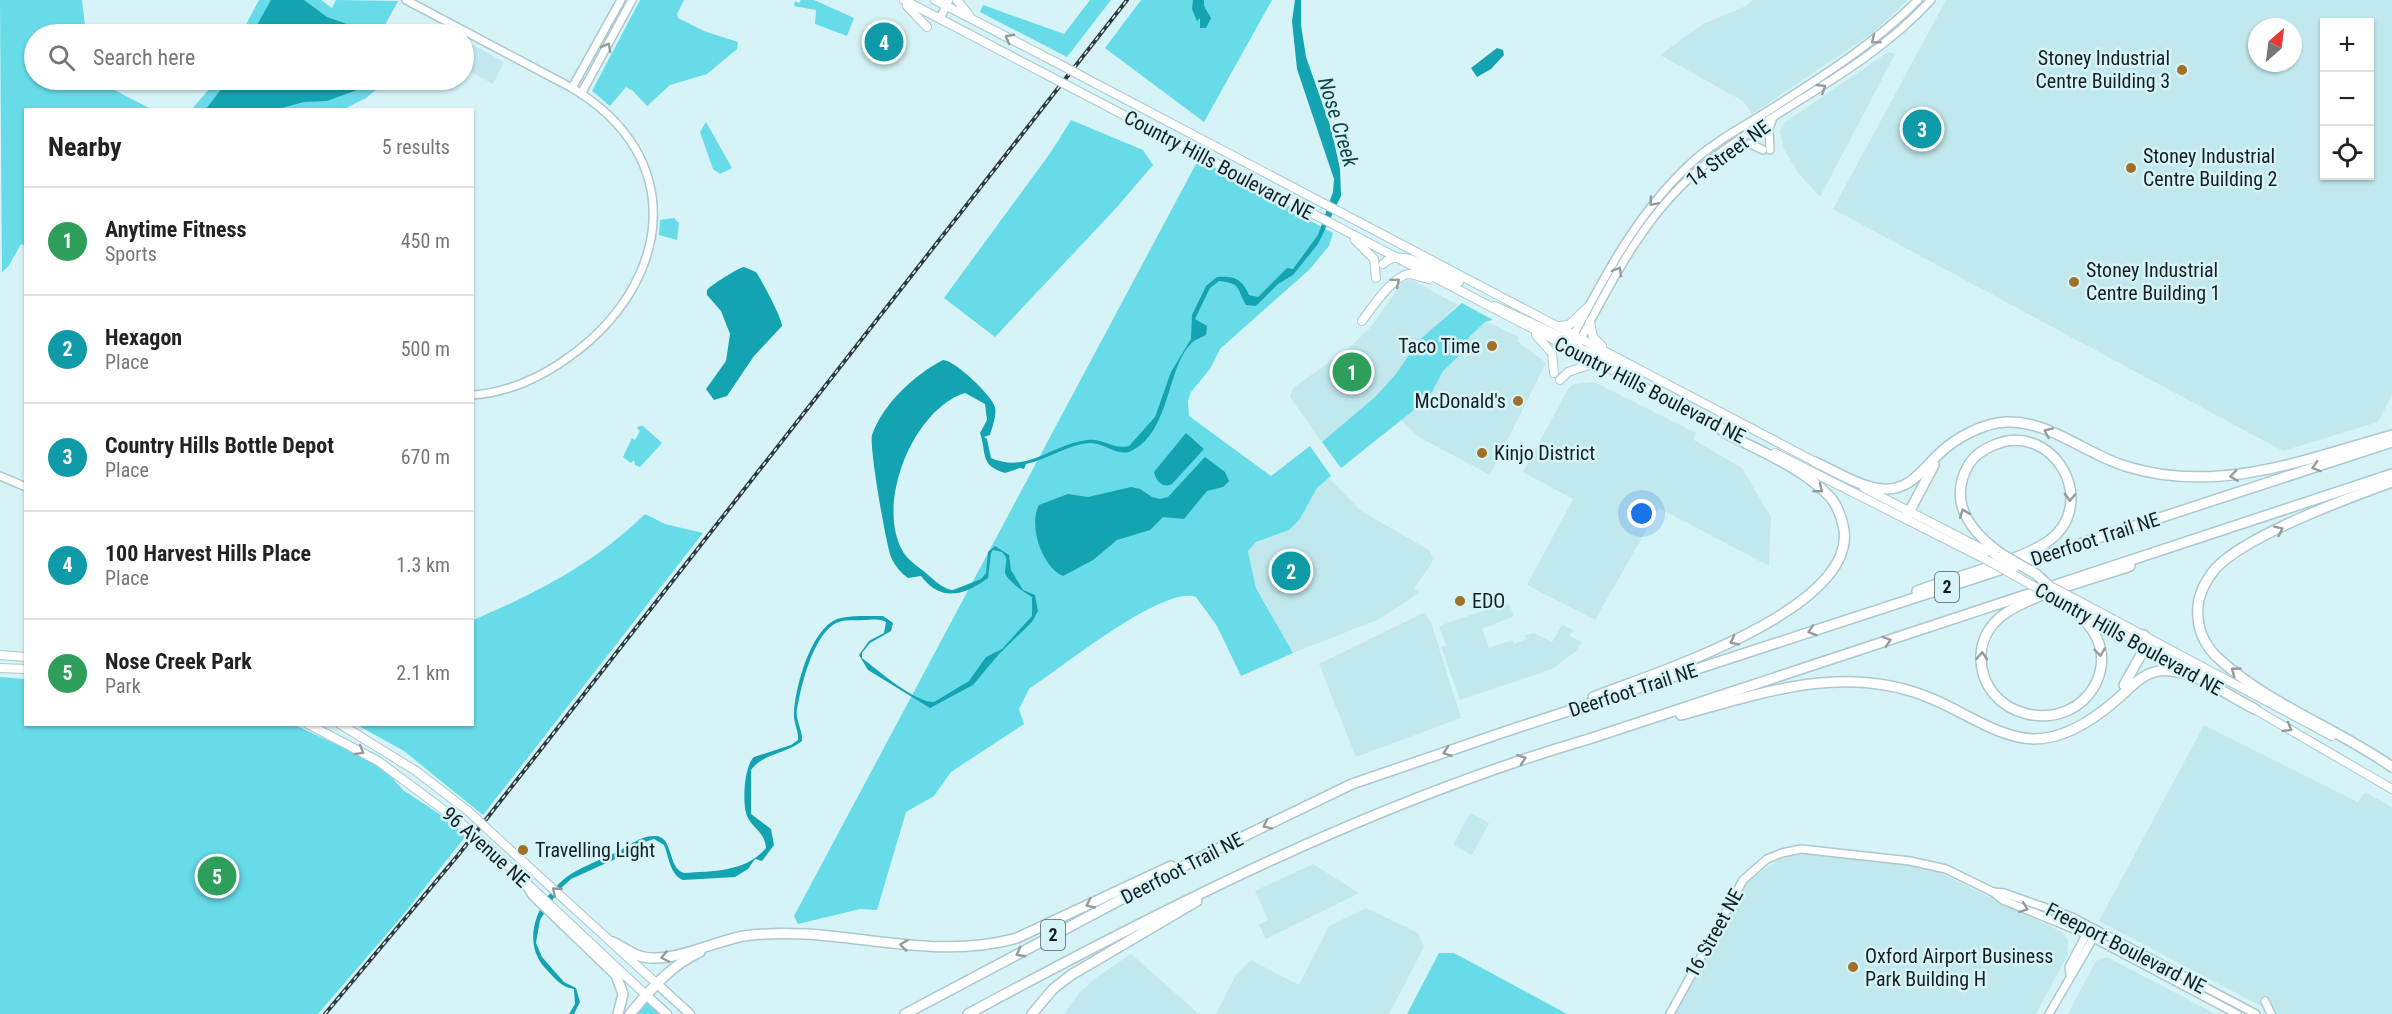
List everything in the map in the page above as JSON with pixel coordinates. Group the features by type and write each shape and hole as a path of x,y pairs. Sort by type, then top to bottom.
{"highway":[{"path":"1815,462 1875,488 1893,489 1914,480 1951,445 1983,426 2020,423 2042,429 2106,460 2130,468 2169,477 2214,478 2276,467 2392,435"},
{"path":"1513,729 1730,644 1805,598 1833,573 1840,561 1845,541 1843,523 1831,498 1790,468 1725,433 1716,425"},
{"path":"1844,621 1879,605 2028,552 2054,536 2068,514 2072,497 2068,477 2056,457 2046,449 2028,442 1998,443 1979,453 1967,467 1960,487 1961,508 1965,518 1977,534 1999,556 2036,574 2048,585"},
{"name":"Deerfoot Trail NE","path":"905,1014 1201,857 1353,784 1513,729 2392,442"},
{"path":"1907,515 1935,464 1951,445"},
{"name":"Deerfoot Trail NE","path":"968,1014 1076,956 1242,874 1390,808 1529,757 2095,571 2195,541 2392,474"},
{"path":"2392,482 2313,513 2274,532 2221,563 2203,587 2198,616 2207,645 2222,662 2288,706 2392,767"},
{"path":"2069,602 2089,623 2099,640 2101,665 2092,689 2071,708 2051,714 2024,714 2006,706 1988,687 1981,667 1984,641 1993,624 2001,616 2028,602 2195,541"},
{"path":"2009,734 2044,735 2077,722 2120,691 2130,678 2146,646 2144,635"},
{"path":"1592,738 1784,687 1843,681 1889,685 1919,693 2009,734 2034,739 2067,732 2103,710 2135,681 2156,671 2181,673 2254,709"},
{"path":"614,942 638,956 660,959 742,937 793,934 926,948 991,945 1017,938 1186,859 1201,857"},
{"path":"1027,1014 1053,988 1133,937 1242,874"},
{"path":"524,880 533,895 571,927 616,975 623,994 618,1014"},
{"path":"630,1014 656,983 687,958 742,937"},
{"path":"1032,1014 1053,988"}],"main road":[{"path":"898,0 921,17 927,27"},
{"name":"Country Hills Boulevard NE","path":"903,0 1525,326 1620,359 1815,462 1985,559 2069,602 2203,676 2254,709 2392,789"},
{"path":"957,0 975,20"},
{"name":"Country Hills Boulevard NE","path":"942,2 1557,327 1595,363 1716,425 1999,556"},
{"path":"1339,228 1374,259 1376,278"},
{"path":"1383,264 1395,257 1403,257 1461,282 1475,285"},
{"path":"1362,321 1388,288 1404,275 1411,274 1444,284"},
{"path":"1472,298 1500,307 1574,344 1663,382"},
{"path":"1557,327 1569,325 1588,307"},
{"path":"1590,322 1596,342 1620,359"},
{"path":"1525,326 1548,346 1554,357 1557,376 1595,363"},
{"name":"Country Hills Boulevard NE","path":"2048,585 2069,602 2144,635 2392,767"},
{"path":"0,655 24,657"},
{"path":"0,668 24,669"},
{"name":"96 Avenue NE","path":"312,726 378,761 460,822 524,880"},
{"name":"96 Avenue NE","path":"343,726 416,771 468,811 614,942 656,983"},
{"path":"571,927 667,1014"},
{"path":"656,983 690,1014"}],"street":[{"path":"406,0 451,24"},
{"path":"572,88 621,0"},
{"path":"581,94 632,0"},
{"name":"14 Street NE","path":"1574,344 1588,307 1640,220 1690,164 1724,138 1865,48 1917,0"},
{"name":"14 Street NE","path":"1574,344 1590,322 1630,252 1655,215 1689,179 1723,151 1872,54 1900,32 1930,0"},
{"path":"937,17 942,2"},
{"path":"474,36 572,88 608,115 623,132 640,160 651,188 653,235 644,269 616,316 586,345 552,369 535,377 503,390 474,395"},
{"path":"1723,151 1744,144 1767,150 1769,129 1773,119"},
{"path":"0,476 24,486"},
{"name":"Freeport Boulevard NE","path":"1767,859 1801,849 1910,861 1946,869 1993,892 2043,905 2094,928 2256,1014"},
{"name":"16 Street NE","path":"1670,1014 1743,880 1767,859"},
{"name":"Freeport Boulevard NE","path":"1993,892 2003,900 2090,936 2234,1013"},
{"path":"2049,1014 2070,974 2069,967 2094,928"},
{"path":"2265,1000 2271,1014"}],"shaded area":[{"path":"0,0 82,0 85,24 24,24 24,90 114,90 149,108 24,108 24,246 21,244 8,267 2,272"},
{"path":"259,0 321,0 332,8 336,0 398,1 386,24 246,24"},
{"path":"271,0 304,0 327,17 347,24 258,24"},
{"path":"640,0 684,0 677,14 678,18 704,31 738,42 737,49 707,74 670,85 647,106 626,87 610,106 592,91"},
{"path":"801,0 814,0 854,18 847,36 815,24 816,10 794,6 795,1 799,3"},
{"path":"1090,0 1111,0 1067,57 980,12 983,5 1064,34"},
{"path":"1141,0 1272,0 1204,122 1105,48"},
{"path":"1193,0 1204,0 1204,6 1211,18 1206,28 1200,28 1200,18 1197,21 1192,9"},
{"path":"1295,0 1301,0 1301,25 1306,57 1331,128 1340,169 1341,196 1318,244 1293,275 1278,284 1256,306 1246,305 1238,288 1232,283 1219,281 1210,288 1195,319 1207,326 1206,335 1194,341 1185,351 1162,414 1154,429 1144,442 1131,451 1121,452 1096,444 1084,444 1026,464 1024,469 1020,468 1005,473 991,466 985,457 980,433 987,420 985,404 965,393 947,402 930,417 916,436 897,482 894,506 895,528 901,548 909,560 936,582 953,590 981,579 986,573 988,552 995,546 1009,555 1011,570 1023,590 1035,595 1038,611 1032,622 999,654 973,685 930,708 868,670 859,655 869,641 884,633 886,622 880,620 846,621 836,623 828,629 809,662 797,709 802,741 762,760 751,770 751,814 771,829 774,845 762,861 755,859 748,869 735,877 683,880 675,874 664,845 654,839 635,845 622,856 571,879 558,891 540,920 536,943 542,957 564,982 576,988 580,1002 574,1014 569,1014 575,1004 574,989 555,979 537,956 534,930 543,904 560,882 571,874 645,837 661,837 668,846 675,865 684,873 729,869 758,856 766,848 761,834 749,820 745,810 748,768 754,757 791,745 798,740 794,716 797,689 812,646 828,625 837,619 860,616 883,616 893,623 891,631 870,643 862,653 862,658 907,692 926,701 934,702 969,681 986,657 1002,649 1032,616 1032,597 1016,586 1006,575 1006,557 1002,552 993,550 991,553 988,578 971,589 953,594 937,590 921,576 908,578 894,563 882,516 872,435 884,412 901,392 921,374 943,360 956,366 972,379 995,407 990,435 984,437 987,439 991,458 1004,462 1028,460 1088,440 1129,446 1155,417 1171,372 1191,339 1192,315 1206,286 1217,277 1228,277 1240,282 1249,295 1258,297 1287,268 1293,269 1318,235 1333,192 1334,179 1297,69 1292,21"},
{"path":"1753,0 1908,0 1874,32 1752,114 1743,101 1660,55 1703,24 1746,6"},
{"path":"1946,0 2392,0 2392,395 2378,422 2283,451 1833,209"},
{"path":"474,46 504,62 493,84 474,74"},
{"path":"1497,48 1503,50 1504,55 1491,69 1477,77 1471,68"},
{"path":"1888,52 1895,54 1820,197 1799,174 1784,149 1780,132 1784,123"},
{"path":"208,90 376,90 346,108 193,108"},
{"path":"220,90 357,90 327,101 304,102 282,108 207,108"},
{"path":"1071,120 1143,150 1153,165 1117,207 995,337 944,298 1051,152"},
{"path":"706,122 732,168 720,174 713,169 700,132"},
{"path":"1197,162 1205,162 1303,213 1307,219 1333,233 1329,246 1309,270 1220,349 1210,369 1191,392 1188,401 1189,416 1271,476 1310,446 1331,476 1317,488 1300,519 1289,530 1256,542 1248,551 1256,588 1293,653 1241,676 1217,626 1196,597 1181,597 1160,604 1137,616 1029,689 1019,709 1024,724 951,772 934,796 906,812 877,910 860,909 798,924 794,916"},
{"path":"674,218 679,223 677,240 659,235 660,220"},
{"path":"744,267 756,272 776,308 782,326 754,356 727,396 714,400 706,389 726,361 730,334 721,311 707,295 707,290"},
{"path":"1412,280 1458,305 1418,341 1396,374 1375,397 1322,442 1290,397 1293,388 1349,348 1371,327 1403,281"},
{"path":"1462,303 1493,320 1485,322 1469,337 1464,351 1443,371 1429,398 1341,468 1322,442 1375,397 1396,374 1418,341"},
{"path":"1485,321 1519,337 1517,341 1546,363 1490,475 1417,436 1401,420 1429,398 1443,371 1464,351 1469,337"},
{"path":"1594,382 1696,433 1694,440 1742,468 1771,517 1769,566 1659,508 1595,620 1527,585 1573,499 1523,472 1568,389 1574,384"},
{"path":"643,426 662,443 640,467 635,465 634,460 631,463 623,457 632,438 635,440 640,431 637,428"},
{"path":"1186,433 1204,449 1172,484 1163,485 1158,481 1154,472"},
{"path":"1205,457 1225,472 1229,481 1223,487 1207,491 1184,519 1163,517 1150,530 1117,540 1093,560 1063,576 1055,571 1043,555 1035,523 1039,505 1068,494 1088,497 1131,487 1140,489 1152,497 1160,499 1168,497"},
{"path":"1329,478 1361,511 1429,550 1433,558 1414,589 1420,591 1406,602 1377,620 1293,653 1256,587 1248,551 1256,542 1289,530 1300,519 1317,488"},
{"path":"645,514 665,524 703,533 483,815 404,751 359,726 474,726 474,620 564,575 625,532"},
{"path":"1506,603 1510,606 1514,616 1482,629 1489,648 1512,640 1514,644 1526,639 1525,635 1534,633 1552,642 1562,625 1573,630 1570,636 1582,642 1575,652 1552,669 1460,700 1441,647 1446,645 1439,626"},
{"path":"1423,613 1431,622 1461,718 1356,757 1319,664"},
{"path":"0,677 24,679 24,726 297,726 363,757 388,773 403,790 453,823 465,837 403,915 318,1014 0,1014"},
{"path":"2204,725 2358,802 2365,792 2392,807 2392,1014 2276,1014 2099,921"},
{"path":"1470,813 1489,823 1472,855 1453,845"},
{"path":"1817,854 1932,869 2062,932 2068,940 2068,954 2036,1014 1675,1014 1739,895 1750,879 1779,860 1793,855"},
{"path":"1313,864 1359,893 1266,939 1259,925 1268,920 1255,891"},
{"path":"1366,908 1418,933 1424,947 1389,1014 1216,1014 1236,975 1251,960 1299,985 1329,926"},
{"path":"1439,953 1454,953 1567,1014 1407,1014"},
{"path":"1131,954 1199,1014 1064,1014 1079,993 1097,977"},
{"path":"2107,957 2214,1014 2068,1014 2096,961"},
{"path":"647,1003 660,1014 634,1014"}],"railway":[{"path":"325,1014 459,854 1127,0"}],"place":[{"name":"100 Harvest Hills Place","path":"884,42"},
{"name":"Stoney Industrial Centre Building 3","path":"2182,70"},
{"name":"Country Hills Bottle Depot","path":"1922,129"},
{"name":"Stoney Industrial Centre Building 2","path":"2131,168"},
{"name":"Stoney Industrial Centre Building 1","path":"2074,282"},
{"name":"Taco Time","path":"1492,346"},
{"name":"Anytime Fitness","path":"1352,372"},
{"name":"McDonald's","path":"1518,401"},
{"name":"Kinjo District","path":"1482,453"},
{"name":"Hexagon","path":"1291,571"},
{"name":"EDO","path":"1460,601"},
{"name":"Travelling Light","path":"523,850"},
{"name":"Nose Creek Park","path":"217,876"},
{"name":"Oxford Airport Business Park Building H","path":"1853,967"}],"water label":[{"name":"Nose Creek","path":"1338,122"}]}
